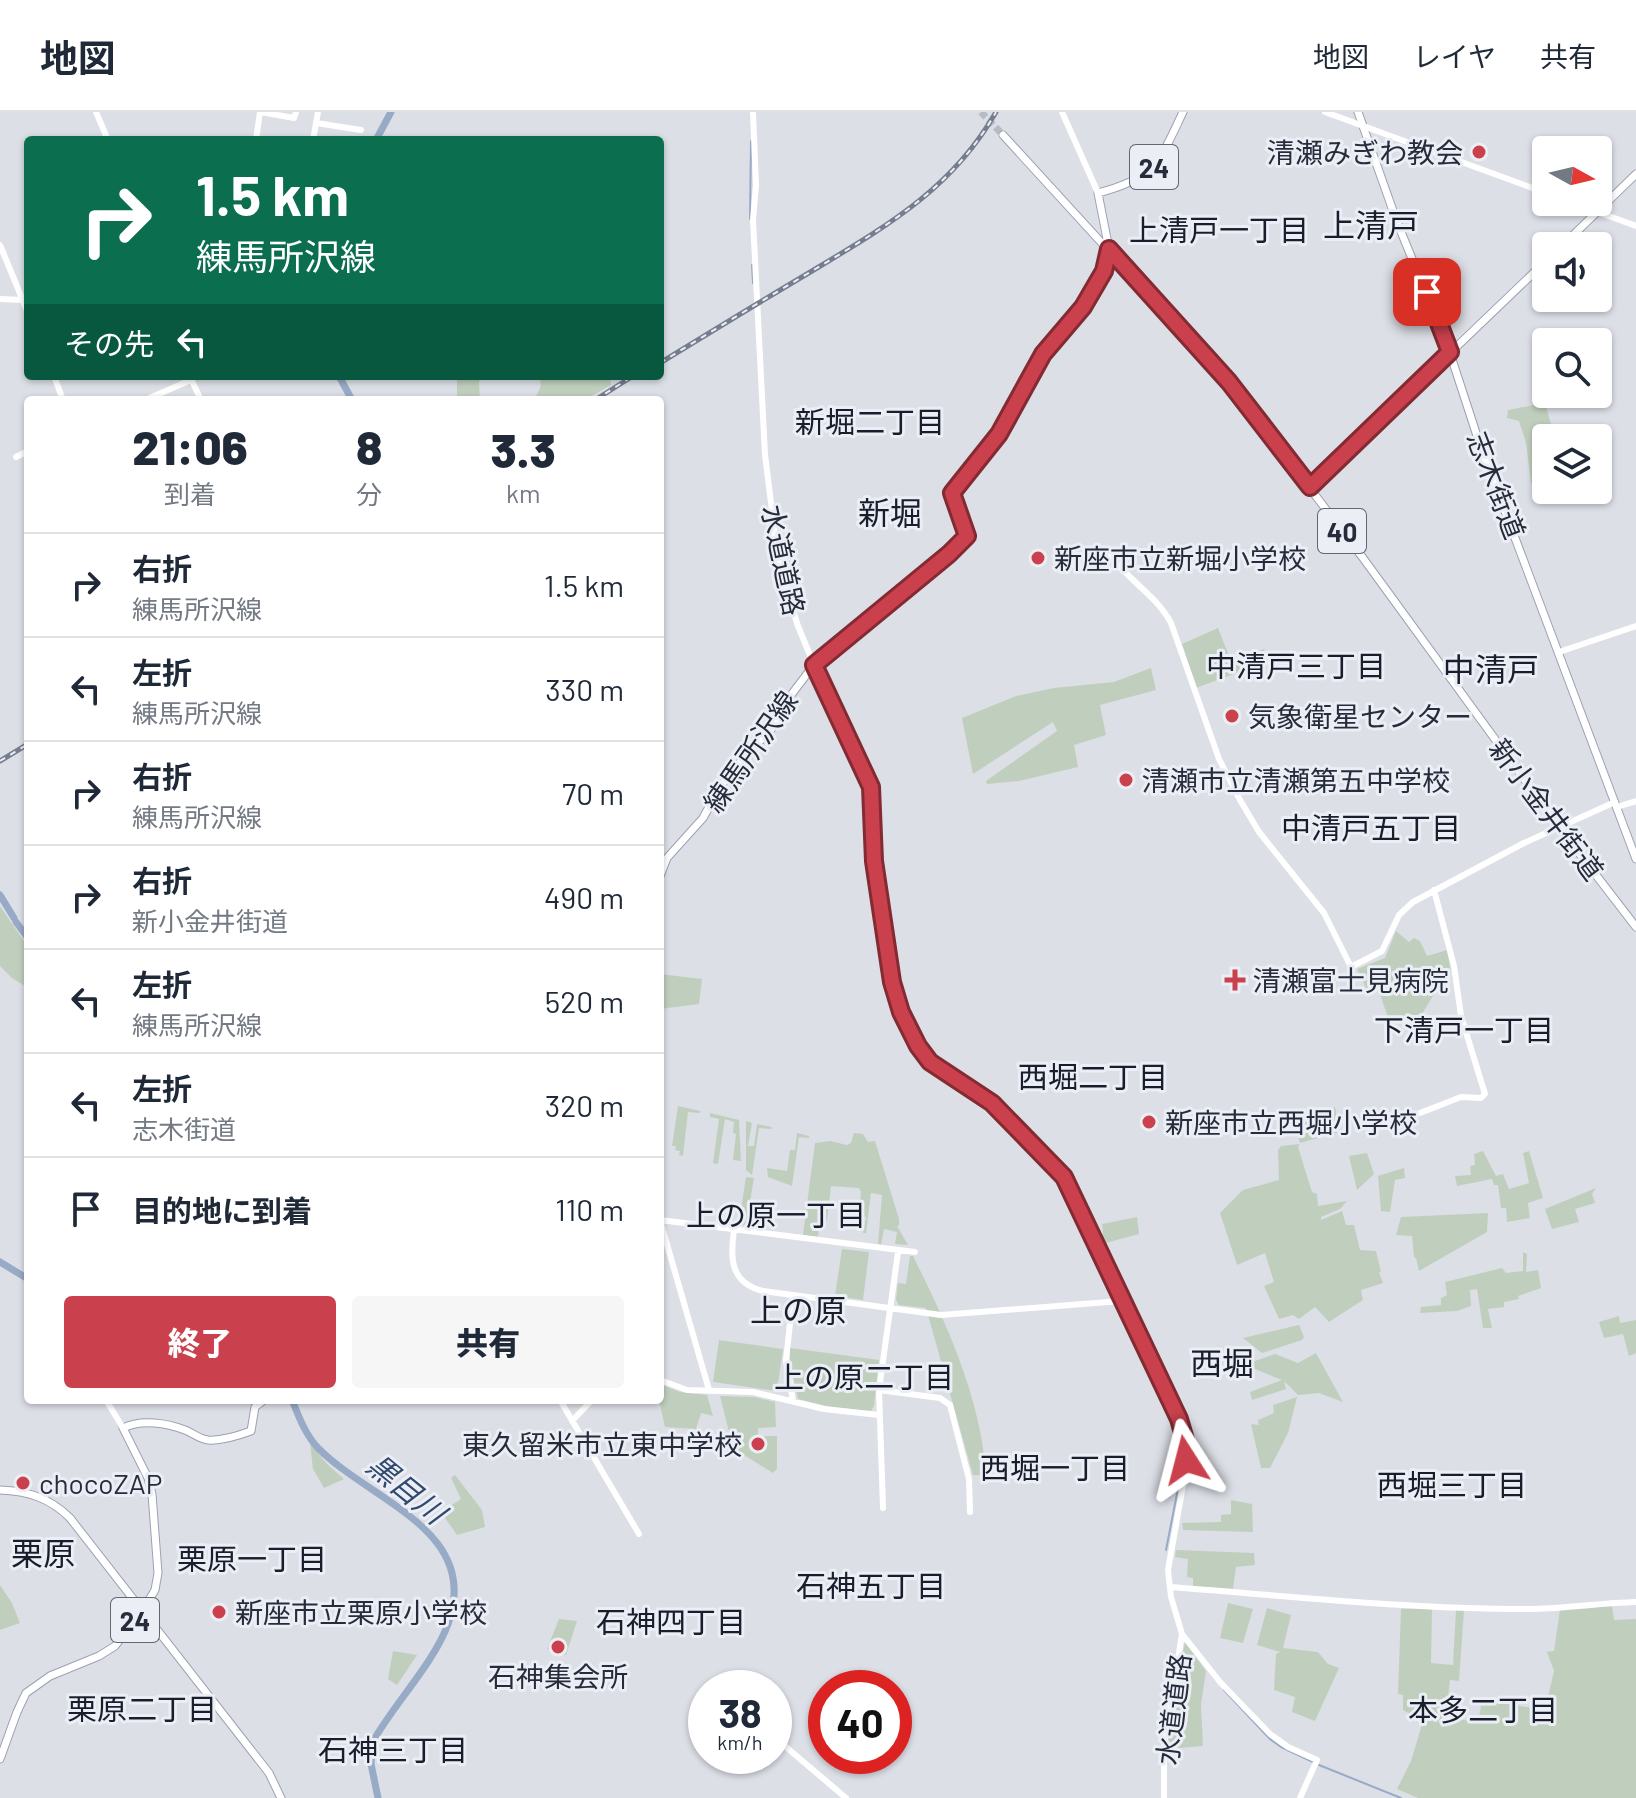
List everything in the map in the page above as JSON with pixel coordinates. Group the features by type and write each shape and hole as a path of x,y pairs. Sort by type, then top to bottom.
{"main road":[{"name":"24","path":"1109,249 1098,193 1119,187 1154,167 1183,112"},
{"name":"志木街道","path":"1358,112 1401,232 1450,352 1484,456 1636,859"},
{"name":"新小金井街道","path":"1003,135 1229,382 1636,927"},
{"path":"1612,197 1636,174"},
{"path":"1576,232 1593,216"},
{"name":"練馬所沢線","path":"664,866 667,858 703,818 733,770 774,726 788,699 814,665 967,536 952,493 983,458 1009,418 1039,359 1083,307 1101,277 1109,249"},
{"path":"1310,487 1532,274"},
{"path":"123,1428 146,1423 162,1424 184,1429 203,1440 216,1440 251,1431 255,1407 259,1404"},
{"name":"24","path":"0,1759 26,1693 50,1676 111,1649 153,1594 158,1573 154,1501 148,1478 123,1428"},
{"path":"0,1490 31,1494 60,1509 269,1773 281,1798"}],"street":[{"path":"96,112 106,136"},
{"path":"257,136 261,112 294,118 296,112"},
{"path":"314,136 318,112"},
{"name":"水道道路","path":"753,112 756,178 754,235 765,455 779,566 814,665 871,787 874,861 892,982 901,1012 930,1062 992,1103 1061,1173 1174,1408 1186,1443 1183,1484 1168,1563 1170,1587 1182,1634 1164,1745 1164,1798"},
{"path":"1062,112 1098,193"},
{"path":"1325,112 1532,188"},
{"path":"316,123 361,130"},
{"path":"1608,216 1636,226"},
{"path":"0,245 24,304"},
{"path":"0,299 22,300"},
{"path":"153,396 186,380"},
{"path":"16,457 24,453"},
{"path":"1111,556 1122,572 1164,610 1219,759 1240,800 1259,832 1324,913 1351,967 1382,951 1402,911 1413,902 1559,827 1616,804 1636,801"},
{"path":"1559,652 1636,626"},
{"path":"1420,1113 1449,1100 1481,1098 1485,1094 1461,1016 1454,966 1434,890"},
{"path":"664,1221 915,1252"},
{"path":"734,1230 731,1260 741,1280 759,1291 950,1315 1121,1301"},
{"path":"664,1234 709,1390"},
{"path":"883,1508 879,1390 898,1252"},
{"path":"793,1296 786,1360 793,1401"},
{"path":"664,1381 687,1390 753,1392 839,1411 879,1415"},
{"path":"879,1390 940,1398 950,1405 969,1479 970,1512"},
{"path":"108,1404 123,1428"},
{"path":"562,1404 639,1534"},
{"path":"572,1421 588,1404"},
{"path":"1170,1587 1313,1601 1485,1608 1530,1609 1636,1602"},
{"path":"1182,1634 1220,1682 1270,1734 1288,1747 1317,1760 1300,1798"},
{"path":"792,1752 846,1798"}],"green space":[{"path":"457,380 480,380 480,396 457,396"},
{"path":"540,380 610,380 611,385 592,396 536,396 541,386"},
{"path":"1532,405 1532,408 1546,408 1551,424 1532,424 1532,484 1519,421 1507,418 1508,410"},
{"path":"1218,628 1231,661 1264,649 1268,661 1196,688 1182,644"},
{"path":"1151,668 1156,690 1100,705 1106,735 1074,745 1078,767 1019,781 987,784 986,781 1057,731 1053,722 973,774 962,718 1016,696 1054,688 1114,682"},
{"path":"0,906 24,941 24,986 0,966"},
{"path":"1396,931 1409,942 1414,938 1420,941 1427,956 1447,950 1451,973 1437,975 1436,991 1422,1014 1389,1020 1378,989 1368,992 1357,969 1385,958"},
{"path":"664,974 702,979 699,1004 664,1008"},
{"path":"678,1106 700,1111 688,1112 683,1156 675,1150 676,1146 672,1146"},
{"path":"1335,1107 1340,1132 1300,1143 1295,1125 1316,1119 1315,1114"},
{"path":"710,1113 739,1120 741,1161 733,1160 734,1122 725,1119 718,1164 713,1163 719,1119 710,1117"},
{"path":"746,1121 752,1123 748,1146 754,1146 757,1124 772,1127 759,1128 752,1175 746,1170"},
{"path":"797,1133 809,1138 799,1137 792,1186 768,1177 767,1168 787,1171 790,1150 795,1150"},
{"path":"854,1133 863,1134 868,1142 875,1141 899,1219 897,1226 908,1245 895,1244 897,1232 884,1229 881,1245 878,1244 882,1195 871,1193 866,1233 863,1233 866,1217 859,1215 859,1188 831,1186 827,1220 820,1220 818,1237 803,1235 815,1143 830,1141 847,1145 851,1143"},
{"path":"1300,1144 1298,1147 1312,1192 1317,1194 1318,1206 1347,1201 1340,1209 1321,1217 1321,1220 1342,1211 1346,1225 1354,1225 1360,1250 1376,1251 1383,1283 1361,1290 1363,1300 1329,1322 1315,1307 1299,1319 1293,1315 1279,1319 1264,1286 1274,1282 1265,1253 1237,1265 1220,1213 1243,1190 1279,1180 1278,1150 1281,1146"},
{"path":"1483,1151 1496,1176 1503,1174 1509,1189 1529,1183 1523,1153 1529,1151 1543,1198 1528,1203 1530,1218 1507,1222 1506,1208 1501,1208 1498,1185 1494,1185 1492,1179 1457,1186 1455,1176 1471,1175 1470,1166 1475,1165 1474,1154"},
{"path":"1367,1153 1374,1174 1357,1190 1349,1156"},
{"path":"1404,1168 1405,1178 1395,1180 1390,1212 1381,1211 1378,1176"},
{"path":"746,1177 754,1178 746,1226 739,1223"},
{"path":"1596,1188 1592,1194 1595,1203 1575,1209 1579,1222 1552,1229 1545,1209"},
{"path":"1488,1213 1487,1232 1419,1271 1412,1236 1396,1235 1401,1217"},
{"path":"1137,1217 1139,1234 1098,1245 1094,1237 1103,1234 1102,1224"},
{"path":"842,1249 869,1252 863,1300 835,1296"},
{"path":"1523,1252 1527,1254 1526,1272 1538,1270 1541,1288 1518,1296 1519,1299 1504,1302 1504,1307 1488,1309 1492,1328 1483,1328 1477,1289 1470,1290 1471,1306 1457,1311 1420,1313 1421,1307 1441,1305 1441,1298 1447,1295 1445,1282 1502,1268 1506,1273 1523,1271"},
{"path":"910,1256 913,1256 950,1335 970,1390 986,1475 973,1475 926,1308 899,1305 896,1300 898,1283 906,1284"},
{"path":"1619,1316 1620,1323 1636,1320 1636,1353 1629,1356 1623,1334 1604,1338 1599,1322"},
{"path":"1299,1325 1304,1337 1302,1340 1262,1353 1243,1338"},
{"path":"719,1340 783,1349 777,1391 713,1382"},
{"path":"790,1348 879,1360 871,1411 831,1407 798,1399"},
{"path":"1316,1353 1343,1402 1319,1393 1298,1395 1284,1381 1286,1389 1252,1400 1250,1392 1282,1380 1250,1367 1252,1362 1275,1354 1298,1363"},
{"path":"664,1386 680,1392 707,1395 713,1416 701,1413 696,1429 665,1427 660,1404 664,1404"},
{"path":"720,1396 754,1397 775,1402 776,1427 758,1428 758,1436 777,1436 777,1469 773,1473 733,1448"},
{"path":"1297,1397 1288,1433 1270,1468 1261,1468 1251,1424 1259,1425 1258,1420 1274,1413 1273,1405"},
{"path":"310,1443 344,1479 324,1488 313,1469"},
{"path":"455,1475 482,1510 485,1527 457,1535 441,1512 461,1499 451,1478"},
{"path":"1231,1500 1252,1504 1253,1532 1183,1530 1182,1523 1221,1522 1221,1515 1231,1514"},
{"path":"1176,1550 1254,1553 1255,1565 1236,1567 1233,1589 1193,1587 1193,1578 1187,1577 1188,1559 1175,1557"},
{"path":"0,1585 20,1623 0,1630"},
{"path":"1228,1603 1253,1609 1243,1643 1220,1638"},
{"path":"1612,1606 1614,1620 1636,1619 1636,1798 1418,1798 1397,1789 1411,1761 1423,1721 1403,1710 1403,1695 1398,1694 1401,1609 1432,1608 1431,1663 1453,1665 1456,1610 1464,1610 1459,1681 1450,1680 1446,1716 1478,1723 1482,1700 1545,1710 1554,1671 1547,1652 1554,1651 1560,1609"},
{"path":"1267,1608 1291,1615 1283,1648 1318,1652 1328,1664 1339,1668 1315,1721 1292,1712 1295,1697 1274,1690 1276,1654 1280,1652 1257,1645"},
{"path":"559,1619 577,1621 566,1655 547,1649"},
{"path":"1185,1642 1206,1671 1201,1704 1203,1746 1167,1749 1171,1712"},
{"path":"393,1651 417,1655 397,1685 388,1679"}],"waterway":[{"name":"黒目川","path":"378,136 391,112"},
{"path":"750,219 751,141"},
{"path":"752,265 753,283"},
{"name":"黒目川","path":"341,380 350,396"},
{"path":"0,895 14,918"},
{"path":"16,922 24,933"},
{"path":"0,1262 24,1277"},
{"path":"1118,1305 1152,1372"},
{"name":"黒目川","path":"294,1404 318,1448 415,1521 436,1541 449,1564 454,1592 442,1639 372,1743 371,1764 378,1798"},
{"path":"1173,1417 1181,1437"},
{"path":"1166,1550 1182,1468"},
{"path":"1224,1690 1270,1739 1313,1762"},
{"path":"1319,1765 1401,1798"}],"tunnel":[{"path":"981,112 1003,135"}],"railway":[{"path":"664,361 862,240 913,205 958,164 996,112"},
{"path":"601,396 627,380"},
{"path":"0,761 24,746"}],"place":[{"name":"清瀬みぎわ教会","path":"1479,152"},
{"name":"新座市立新堀小学校","path":"1038,558"},
{"name":"気象衛星センター","path":"1232,716"},
{"name":"清瀬市立清瀬第五中学校","path":"1126,780"},
{"name":"清瀬富士見病院","path":"1235,980"},
{"name":"新座市立西堀小学校","path":"1149,1122"},
{"name":"東久留米市立東中学校","path":"758,1444"},
{"name":"chocoZAP","path":"23,1483"},
{"name":"新座市立栗原小学校","path":"219,1612"},
{"name":"石神集会所","path":"558,1647"}],"district":[{"name":"上清戸","path":"1371,224"},
{"name":"上清戸一丁目","path":"1219,229"},
{"name":"新堀二丁目","path":"870,421"},
{"name":"新堀","path":"890,512"},
{"name":"中清戸三丁目","path":"1296,665"},
{"name":"中清戸","path":"1491,668"},
{"name":"中清戸五丁目","path":"1371,827"},
{"name":"下清戸一丁目","path":"1464,1029"},
{"name":"西堀二丁目","path":"1093,1076"},
{"name":"上の原一丁目","path":"776,1214"},
{"name":"上の原","path":"798,1309"},
{"name":"西堀","path":"1222,1362"},
{"name":"上の原二丁目","path":"864,1376"},
{"name":"西堀一丁目","path":"1055,1467"},
{"name":"西堀三丁目","path":"1452,1484"},
{"name":"栗原","path":"43,1552"},
{"name":"栗原一丁目","path":"252,1558"},
{"name":"石神五丁目","path":"871,1585"},
{"name":"石神四丁目","path":"671,1621"},
{"name":"栗原二丁目","path":"142,1708"},
{"name":"本多二丁目","path":"1483,1709"},
{"name":"石神三丁目","path":"393,1749"}],"route":[{"path":"1186,1460 1186,1443 1179,1419 1064,1177 992,1103 930,1062 901,1012 892,982 874,861 871,787 814,665 967,536 952,493 999,434 1048,346 1083,307 1104,271 1109,249 1229,382 1310,487 1450,352 1427,292"}]}
